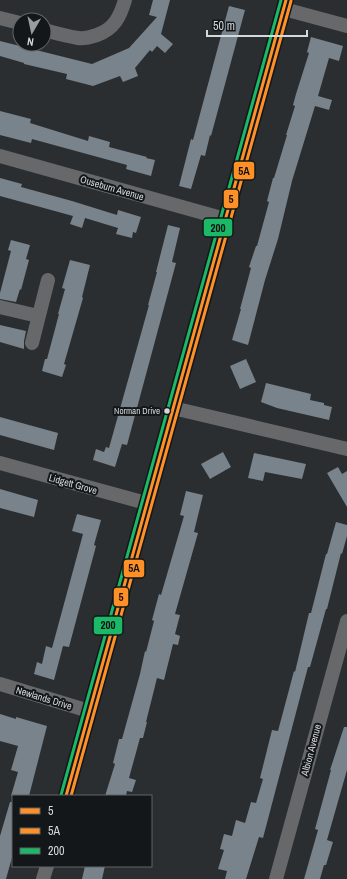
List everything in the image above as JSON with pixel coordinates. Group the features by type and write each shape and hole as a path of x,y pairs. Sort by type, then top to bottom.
{"street":[{"path":"52,32 80,38 91,37 102,33 111,28 118,19 125,0"},
{"path":"66,795 285,4 347,26"},
{"path":"0,18 12,21"},
{"name":"Ouseburn Avenue","path":"0,156 225,219"},
{"path":"32,344 48,280"},
{"path":"0,307 38,316"},
{"path":"173,408 347,449"},
{"name":"Lidgett Grove","path":"0,463 146,503"},
{"name":"Albion Avenue","path":"276,879 347,621"},
{"name":"Newlands Drive","path":"0,684 89,712"},
{"path":"43,879 47,867"}],"building":[{"path":"153,0 170,0 161,34 173,44 165,53 157,46 152,52 150,50 135,68 138,76 123,82 120,76 93,86 66,79 67,74 24,64 0,56 0,41 12,44 12,52 44,52 92,64 129,48 157,17 149,15"},
{"path":"229,6 245,10 205,156 201,155 191,189 179,186"},
{"path":"311,37 343,46 339,61 329,58 318,96 332,100 329,110 315,106 292,181 278,239 265,280 248,345 232,340 251,268 249,267 257,246 269,202 267,201 273,178 287,135 295,106 293,105 309,53 307,52"},
{"path":"0,111 31,119 30,123 88,141 89,136 110,142 109,147 155,160 151,176 126,169 127,165 32,139 31,143 0,135"},
{"path":"0,178 22,184 21,187 117,215 118,210 141,217 136,233 133,232 132,238 116,234 118,228 85,218 82,228 70,224 73,216 0,196"},
{"path":"168,225 180,228 172,262 176,263 127,445 122,444 115,467 93,460 96,449 104,452 106,447 109,448 149,305"},
{"path":"11,240 30,245 26,259 29,260 21,290 20,289 16,302 0,299 0,293 11,251 8,250"},
{"path":"70,260 90,265 83,298 64,364 66,365 62,377 42,371 45,359 47,359 59,314 65,289 62,288"},
{"path":"0,325 26,331 24,349 0,342"},
{"path":"246,359 256,382 240,389 230,366"},
{"path":"266,383 311,394 310,400 324,403 324,405 332,407 329,420 277,408 261,402"},
{"path":"0,417 58,433 54,450 0,435"},
{"path":"223,452 231,467 210,479 201,464"},
{"path":"254,453 306,464 302,479 265,472 263,481 248,478"},
{"path":"338,467 342,474 347,471 347,507 327,473"},
{"path":"0,489 38,500 34,517 0,508"},
{"path":"186,491 203,495 194,532 198,533 175,614 180,615 175,634 180,636 178,645 173,644 164,680 157,678 143,738 140,738 129,778 136,780 132,792 127,791 126,795 105,795 115,764 113,763 119,739 122,739 145,651 146,652 159,594 161,595 184,516 180,515"},
{"path":"77,514 101,520 94,545 96,546 69,647 63,646 54,680 34,674 37,662 42,664 46,646 52,648 83,534 72,531"},
{"path":"336,522 347,525 347,536 310,667 308,667 263,838 259,837 246,879 225,879 227,871 218,869 224,850 220,849 224,834 232,836 236,820 245,823 251,802 256,803 263,779 260,778 272,730 278,731 294,671 295,672 309,613 311,613"},
{"path":"0,714 47,726 29,795 11,796 18,772 11,770 18,746 0,741"},
{"path":"344,727 347,727 347,770 327,840 333,842 320,879 304,879 318,830 315,829 330,770"},
{"path":"10,802 12,802 12,858 6,879 0,879 0,836"},
{"path":"85,867 105,867 102,879 82,879"}],"transit line":[{"name":"200","path":"61,795 281,0"},
{"name":"5","path":"66,795 286,0"},
{"name":"5A","path":"71,795 291,1"}],"place":[{"name":"Norman Drive","path":"167,411"}]}
